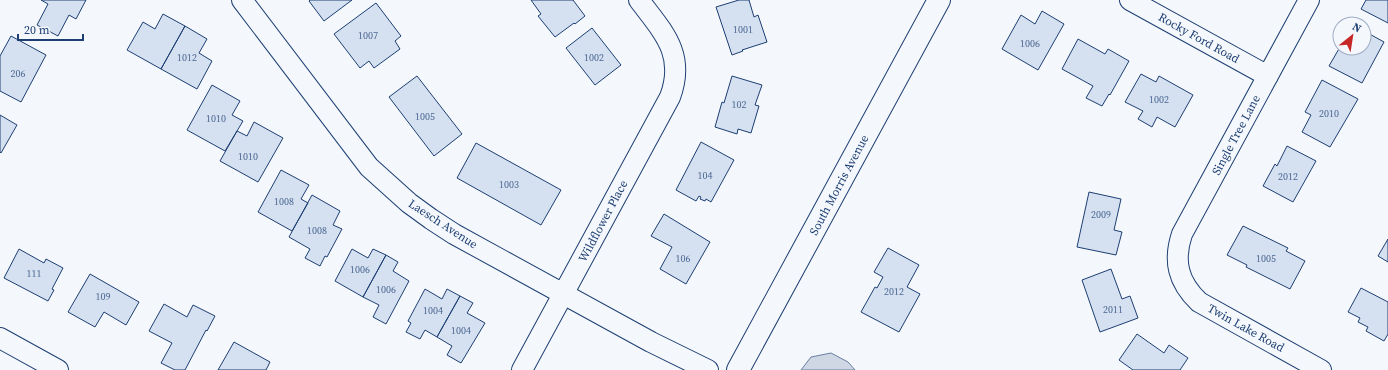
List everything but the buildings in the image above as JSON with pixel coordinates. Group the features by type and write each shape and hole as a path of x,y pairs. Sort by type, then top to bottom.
{"street":[{"name":"Laesch Avenue","path":"242,0 369,167 388,186 409,203 454,234 651,342 708,370"},
{"name":"Wildflower Place","path":"522,370 670,97 674,86 676,70 673,53 669,43 638,0"},
{"name":"South Morris Avenue","path":"738,370 939,0"},
{"name":"Rocky Ford Road","path":"1130,0 1268,76"},
{"name":"Single Tree Lane","path":"1180,275 1178,255 1182,234 1309,0"},
{"name":"Twin Lake Road","path":"1180,275 1191,295 1199,302 1322,370"},
{"path":"0,338 58,370"}],"shaded area":[{"path":"831,353 848,362 855,370 801,370 811,357"}]}
